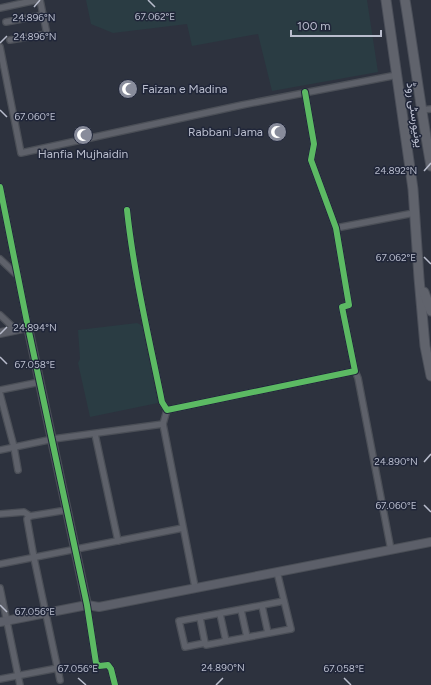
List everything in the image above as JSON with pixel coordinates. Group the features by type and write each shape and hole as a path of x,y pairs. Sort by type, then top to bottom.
{"main road":[{"name":"یونیورسٹی روڈ","path":"386,0 413,189 425,346 431,376"},
{"name":"یونیورسٹی روڈ","path":"405,0 421,110 431,166"},
{"path":"419,278 431,311"}],"street":[{"path":"0,8 38,0 47,34 10,40"},
{"path":"6,22 43,16"},
{"path":"0,47 21,153 242,105 397,75"},
{"path":"305,92 314,144 311,160 336,228 349,305 342,307 355,372 358,378 391,550"},
{"path":"421,110 431,109"},
{"path":"0,187 2,206 53,439 86,604 96,663 99,666 108,665 111,669 115,685"},
{"path":"127,210 130,245 138,290 162,402 167,410 163,424 195,587"},
{"path":"336,228 414,213"},
{"path":"0,259 18,276"},
{"path":"0,315 16,330"},
{"path":"0,333 28,327"},
{"path":"167,410 355,372"},
{"path":"0,390 40,382"},
{"path":"0,394 14,447 18,470"},
{"path":"0,450 53,439 163,424"},
{"path":"95,434 118,541"},
{"path":"0,514 24,512 30,516 67,510"},
{"path":"30,516 27,519 34,558 60,680"},
{"path":"0,564 183,528"},
{"path":"3,621 86,604 99,607 431,542"},
{"path":"277,572 291,629 206,645 205,643 185,647 179,622 284,601"},
{"path":"0,588 3,621 20,685"},
{"path":"262,606 268,633"},
{"path":"241,610 247,637"},
{"path":"220,614 226,641"},
{"path":"200,618 205,643"},
{"path":"0,679 58,668"}],"shaded area":[{"path":"86,0 367,0 378,72 272,91 258,34 192,46 187,24 113,33 91,24"},
{"path":"137,323 143,326 158,403 90,417 78,363 80,359 78,330"}],"cycle path":[{"path":"127,210 142,306 162,402 167,410 355,371 342,307 349,305 336,228 311,160 314,144 305,92"},
{"path":"0,187 87,605 96,663 99,666 108,665 111,669 115,685"}],"place":[{"name":"Faizan e Madina","path":"128,89"},
{"name":"Rabbani Jama","path":"277,132"},
{"name":"Hanfia Mujhaidin","path":"83,135"}]}
